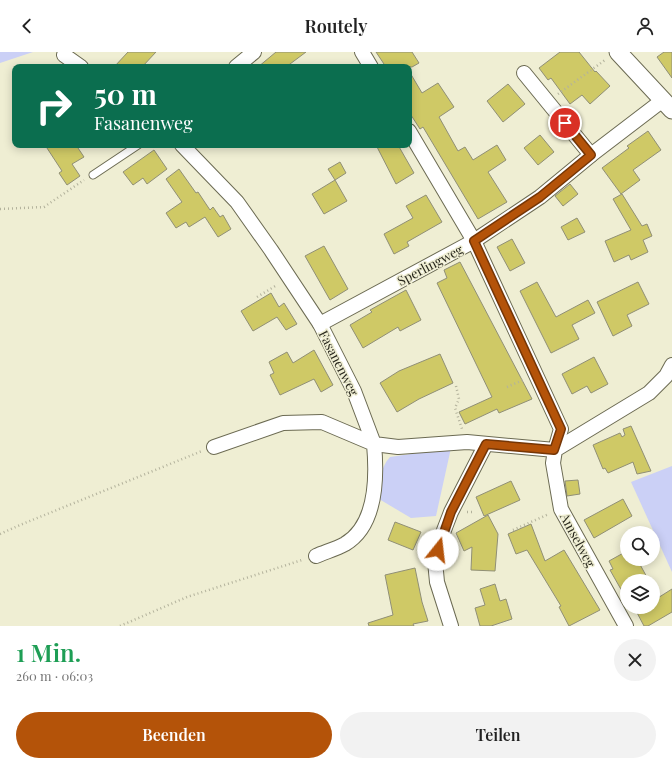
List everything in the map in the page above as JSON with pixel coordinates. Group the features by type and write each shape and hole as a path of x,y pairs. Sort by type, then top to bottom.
{"street":[{"path":"240,64 254,52"},
{"path":"362,52 369,64"},
{"path":"64,54 77,64"},
{"path":"612,56 667,105"},
{"path":"524,73 591,155"},
{"name":"Sperlingweg","path":"320,324 474,241 540,197 591,155 667,105"},
{"name":"Amselweg","path":"412,136 474,241 561,429 554,450 553,462 561,509 626,626"},
{"name":"Fasanenweg","path":"185,148 237,202 320,324 354,391 374,444 376,473 374,495 359,531 346,544 316,556"},
{"path":"214,447 283,423 322,422 374,444 398,447 467,442 554,450 650,393 666,376 672,365"},
{"path":"451,626 437,582 435,561 441,538 451,512 486,444"}],"lane":[{"path":"93,175 134,148"}],"path":[{"path":"548,101 612,56"},
{"path":"0,209 44,207 93,175"},
{"path":"257,297 290,278"},
{"path":"456,386 459,399 455,408 467,442"},
{"path":"0,534 214,447"},
{"path":"512,530 561,509"},
{"path":"120,626 187,597 316,556"}],"shaded area":[{"path":"0,52 33,52 0,63"},
{"path":"451,448 436,516 411,518 379,499 382,471 390,457"},
{"path":"672,466 672,572 660,546 660,526 651,526 631,482"}],"building":[{"path":"128,52 156,52 145,64 117,64"},
{"path":"276,52 306,52 290,64 262,64"},
{"path":"376,52 412,52 419,63 412,67 412,64 384,64"},
{"path":"560,52 579,52 595,72 596,71 610,86 590,104 582,95 570,104 551,78 548,80 539,68"},
{"path":"664,52 672,52 672,78 657,57"},
{"path":"412,76 422,93 438,83 454,107 439,117 458,151 465,147 473,160 497,145 506,160 488,172 507,202 478,219 423,127 420,129 412,117"},
{"path":"508,84 525,104 503,122 487,101"},
{"path":"648,131 661,150 633,170 640,180 621,194 602,168 629,148 627,146"},
{"path":"540,135 554,152 538,165 524,148"},
{"path":"47,148 78,148 84,157 72,164 80,176 67,185 59,173 62,171"},
{"path":"378,148 400,148 414,173 396,184"},
{"path":"154,150 167,169 147,184 143,178 133,185 123,172"},
{"path":"340,162 346,173 335,180 328,169"},
{"path":"179,169 196,193 198,192 210,210 213,207 220,217 223,215 231,229 218,237 205,217 189,227 186,222 176,228 166,213 182,202 166,179"},
{"path":"335,180 347,201 324,214 312,194"},
{"path":"570,184 578,194 563,206 555,196"},
{"path":"622,194 642,226 647,224 652,236 643,240 648,252 631,260 629,255 614,262 605,241 631,230 613,199"},
{"path":"426,195 442,222 407,242 409,246 394,254 384,234 413,218 406,206"},
{"path":"577,218 585,232 568,240 561,227"},
{"path":"512,239 525,263 510,271 497,247"},
{"path":"324,246 348,289 330,300 305,256"},
{"path":"460,262 532,399 499,413 497,409 465,424 459,412 492,397 437,283 447,278 444,270"},
{"path":"537,282 556,317 588,300 595,313 572,325 579,339 551,353 520,291"},
{"path":"638,282 649,304 627,315 632,326 613,336 597,302"},
{"path":"406,290 421,320 400,331 398,327 363,348 350,325 372,312 370,310"},
{"path":"271,293 279,307 284,303 297,324 286,330 277,317 253,331 241,311"},
{"path":"314,350 333,385 321,392 314,379 280,395 270,375 274,373 269,362 287,352 293,363"},
{"path":"440,354 453,383 419,399 397,412 380,383 399,371"},
{"path":"594,357 608,384 591,393 587,386 572,394 562,374"},
{"path":"631,426 651,471 637,474 633,462 608,473 605,468 603,469 593,445 620,433 622,437 625,435 623,429"},
{"path":"578,480 580,494 567,496 565,481"},
{"path":"511,481 520,500 484,516 476,497"},
{"path":"623,499 632,516 594,538 584,520"},
{"path":"488,515 498,534 495,571 471,570 472,547 464,551 456,533"},
{"path":"395,522 421,532 413,550 388,540"},
{"path":"531,524 545,561 564,550 600,610 569,626 559,607 561,606 527,550 516,554 508,534"},
{"path":"620,555 620,566 641,566 645,574 620,574 620,588 610,570 613,569 609,561"},
{"path":"415,568 422,602 428,621 413,624 414,626 369,626 368,623 393,615 385,575"},
{"path":"495,584 500,601 506,599 512,619 491,626 480,626 475,608 485,605 480,589"},
{"path":"672,589 672,612 648,626 644,626 638,614 660,614 660,597"}],"route":[{"path":"438,550 451,512 486,444 554,450 561,429 474,241 540,197 591,155 565,123"}]}
